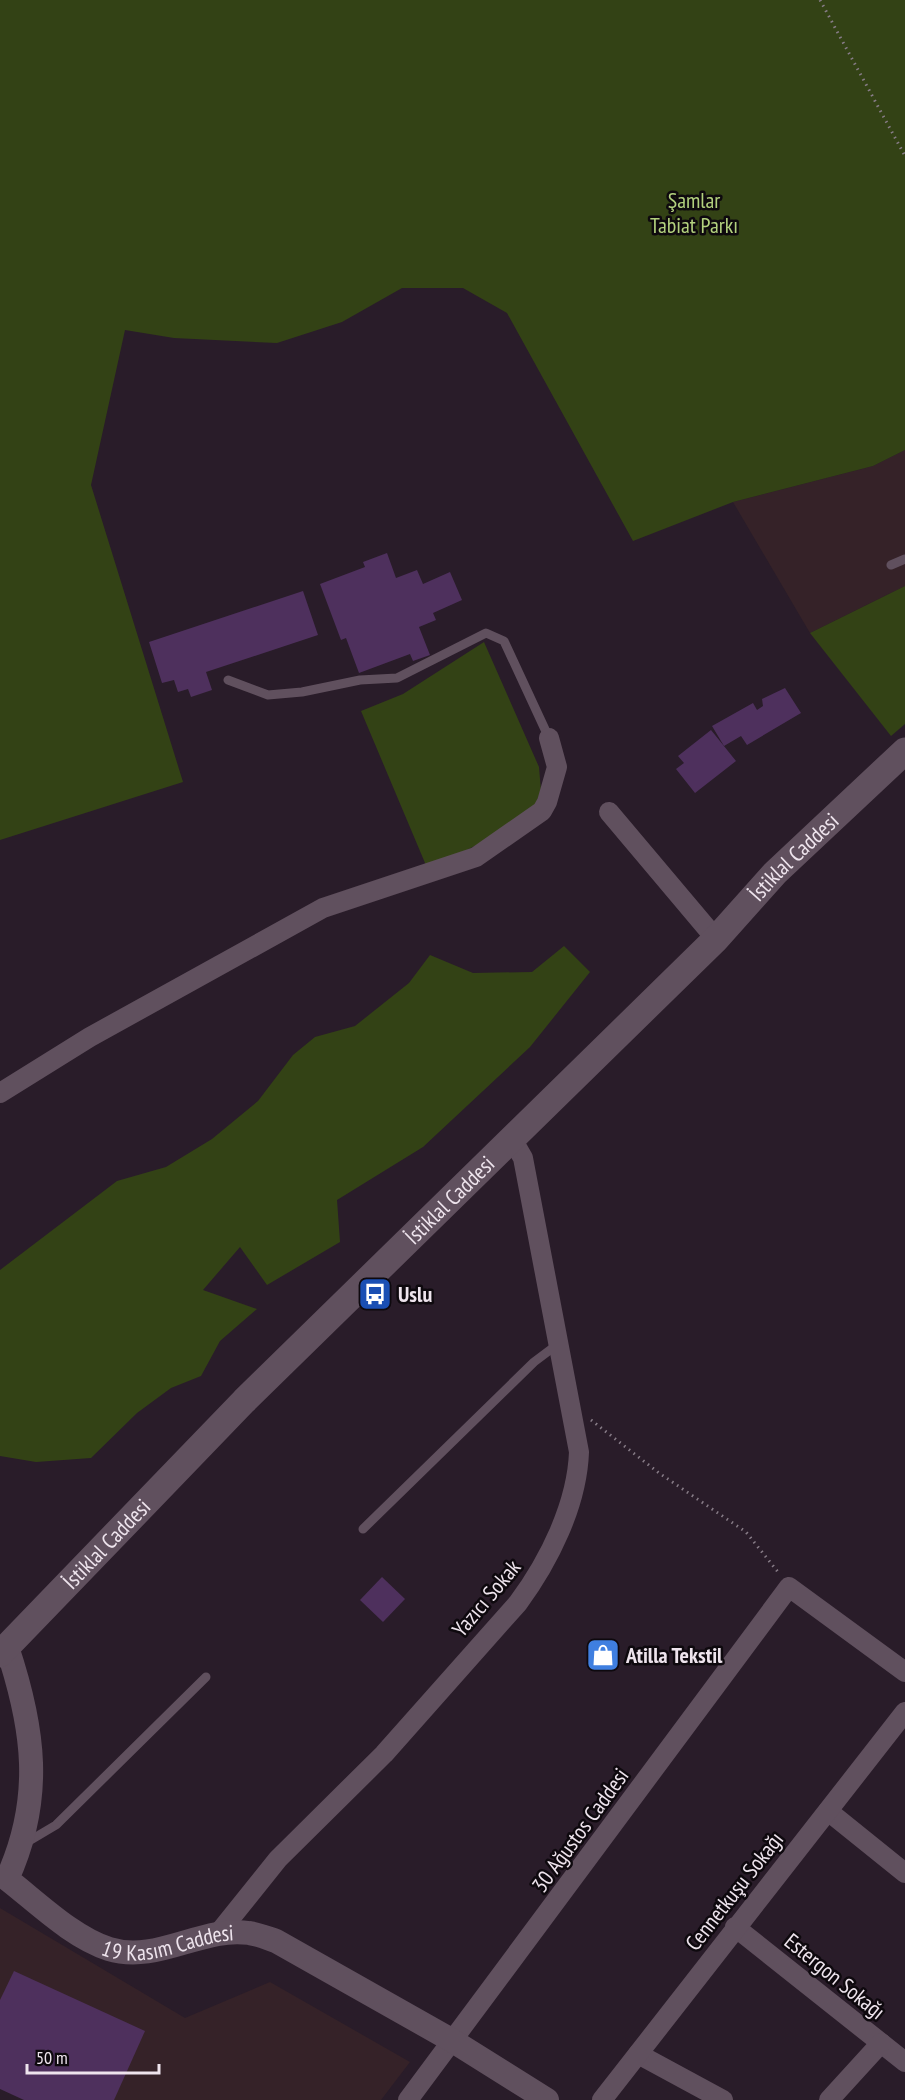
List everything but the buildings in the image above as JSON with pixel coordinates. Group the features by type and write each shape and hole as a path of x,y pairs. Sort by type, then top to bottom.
{"main road":[{"name":"İstiklal Caddesi","path":"4,1651 244,1401 716,939 775,873 905,751"}],"street":[{"path":"0,1093 90,1037 323,908 476,857 542,811 547,802 557,767 549,738"},
{"path":"609,812 716,939"},
{"name":"Yazıcı Sokak","path":"218,1935 278,1858 384,1754 518,1603 537,1577 578,1479 579,1452 523,1158 512,1139"},
{"path":"789,1587 905,1672"},
{"name":"30 Ağustos Caddesi","path":"408,2100 789,1587"},
{"name":"19 Kasım Caddesi","path":"4,1651 29,1727 32,1773 22,1845 4,1882 73,1929 108,1948 130,1953 165,1949 218,1935 248,1933 276,1941 453,2041 547,2100"},
{"name":"Cennetkuşu Sokağı","path":"602,2100 735,1927 905,1713"},
{"path":"828,1811 905,1873"},
{"name":"Estergon Sokağı","path":"735,1927 905,2062"},
{"path":"830,2100 881,2043"},
{"path":"638,2054 723,2100"}],"lane":[{"path":"891,566 905,559"},
{"path":"228,680 268,695 302,692 360,680 397,678 486,633 504,641 549,738"},
{"path":"363,1529 534,1362 558,1344"},
{"path":"22,1845 56,1825 207,1677"}],"path":[{"path":"820,0 905,156"},
{"path":"569,1401 659,1473 746,1532 789,1587"}],"shaded area":[{"path":"905,450 905,586 810,633 733,502 873,466"},
{"path":"0,1908 185,2018 270,1982 410,2062 381,2100 29,2100 0,2087"}],"green space":[{"name":"Şamlar Tabiat Parkı","path":"0,0 905,0 905,450 873,466 733,502 633,541 507,313 463,288 402,288 342,322 277,343 174,338 125,330 91,485 183,782 0,840"},
{"path":"905,586 905,724 891,736 810,633"},
{"path":"484,642 539,767 541,791 532,812 492,837 428,870 361,711 403,694"},
{"path":"564,946 590,972 530,1047 423,1147 337,1200 340,1242 267,1285 240,1247 203,1290 257,1309 220,1341 201,1376 171,1388 137,1413 91,1458 36,1462 0,1456 0,1270 117,1181 166,1167 212,1139 258,1101 293,1055 315,1037 355,1026 409,983 430,955 473,973 532,972"}],"place":[{"name":"Uslu","path":"375,1294"},
{"name":"Atilla Tekstil","path":"603,1655"}]}
